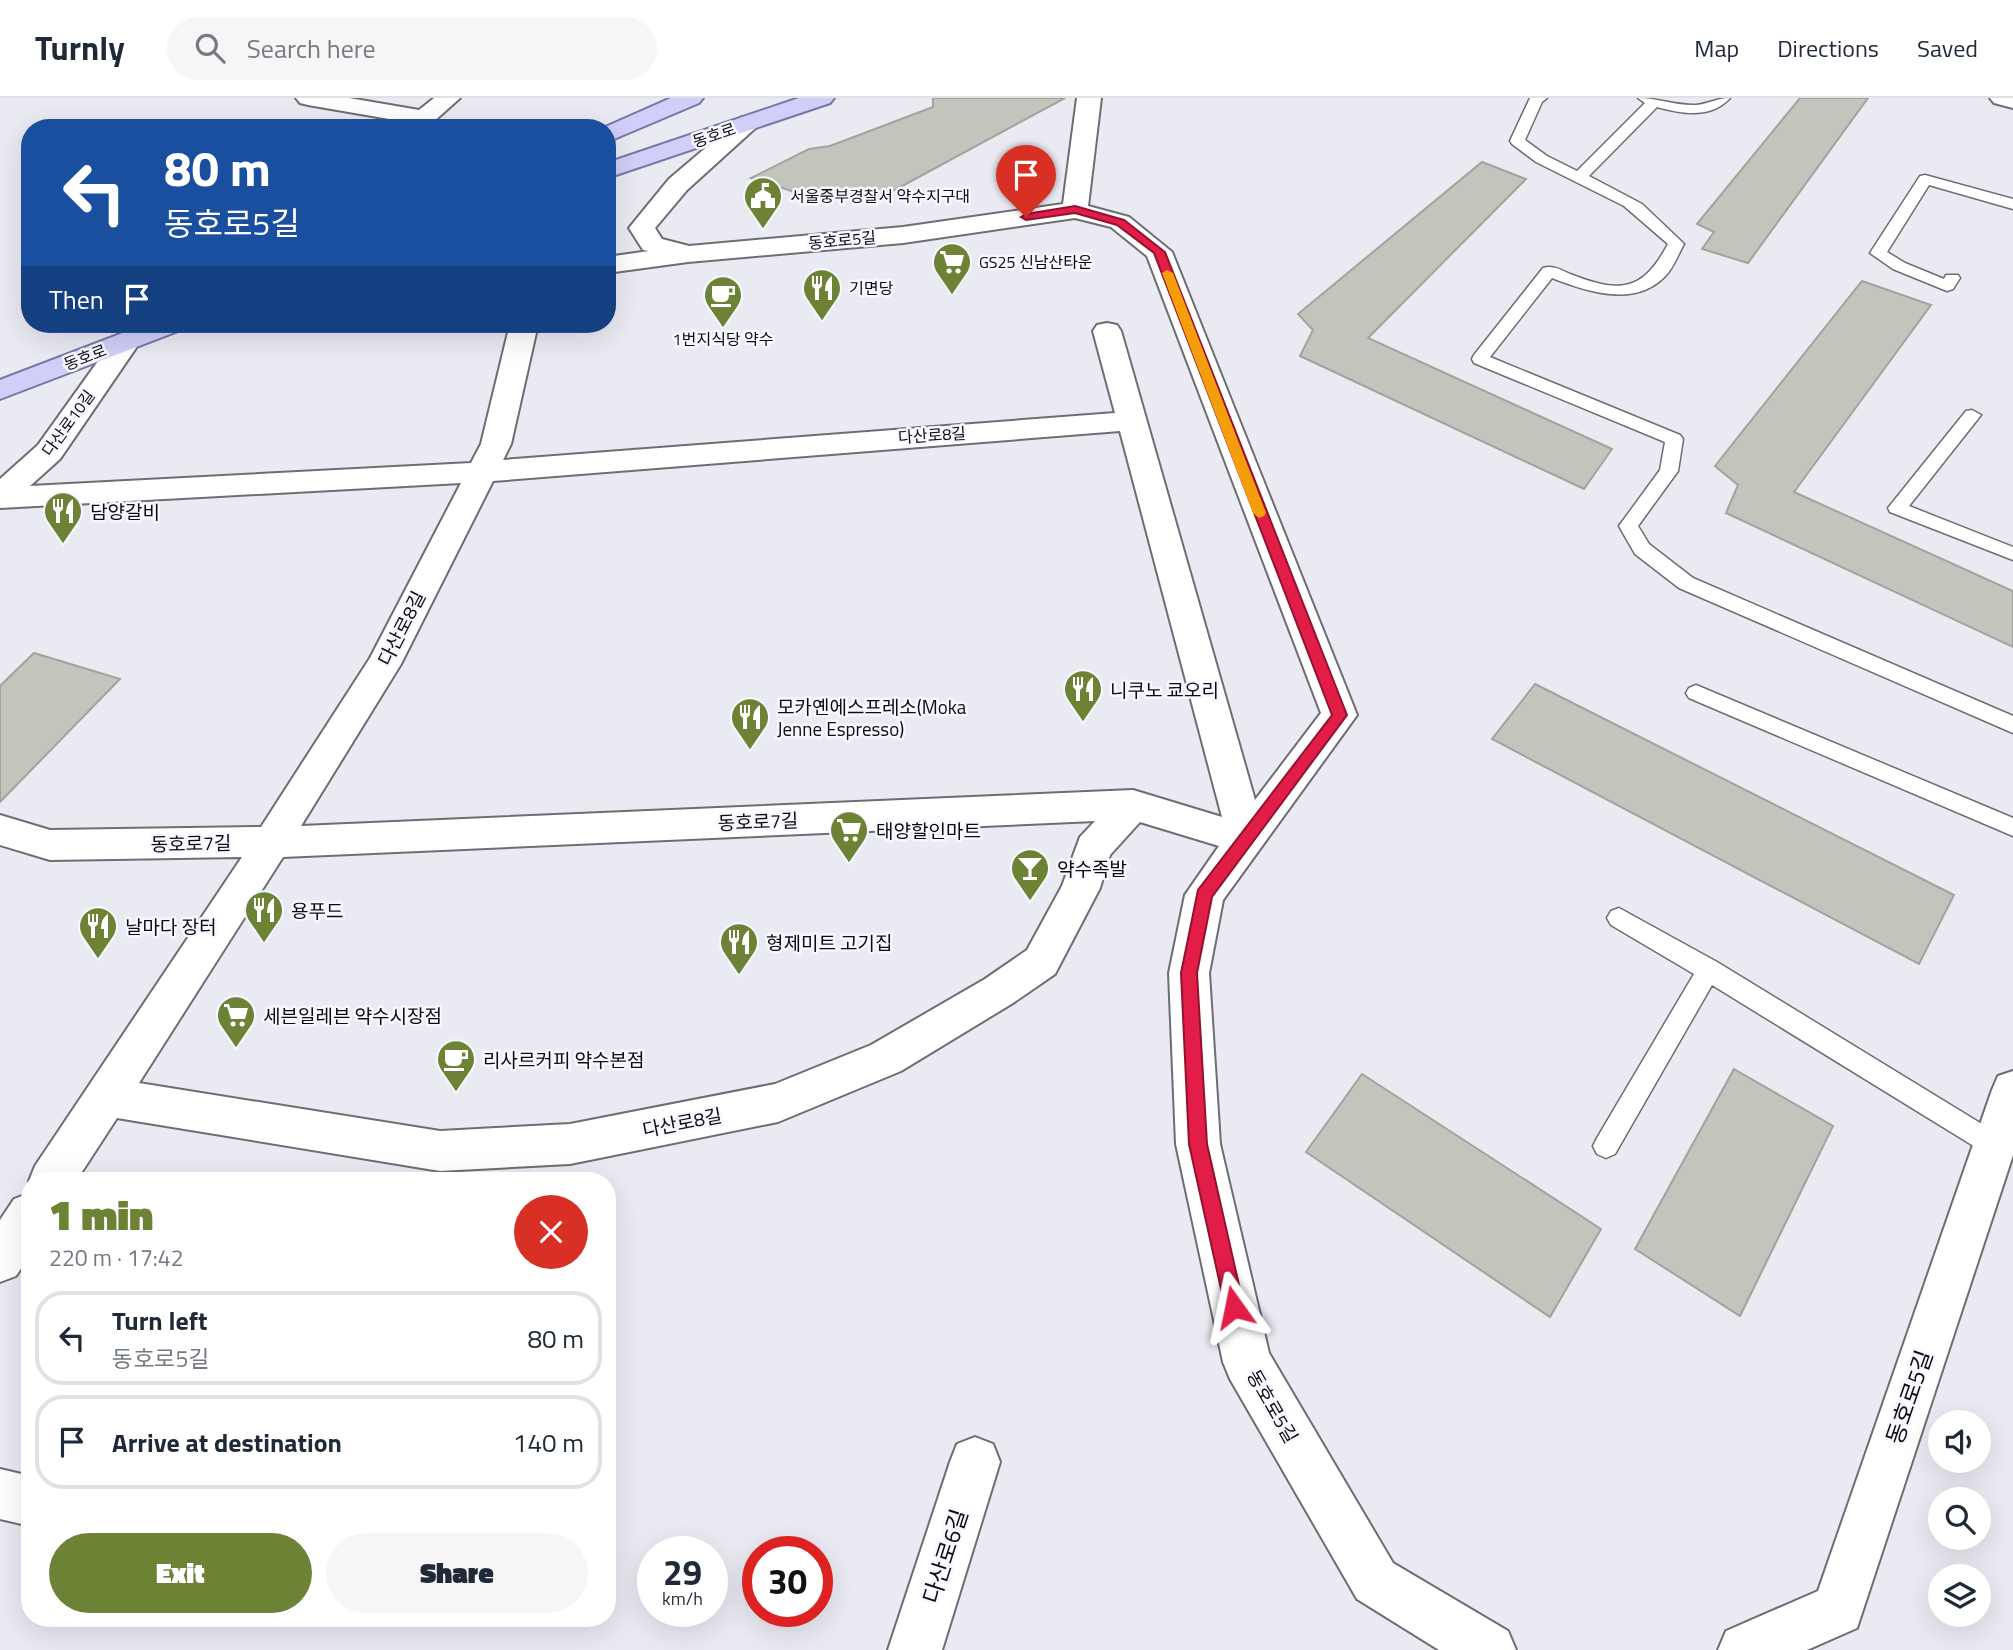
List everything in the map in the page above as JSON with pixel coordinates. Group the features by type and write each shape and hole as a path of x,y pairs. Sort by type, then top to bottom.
{"main road":[{"path":"616,131 691,98"},
{"name":"동호로","path":"616,168 822,98"},
{"name":"동호로","path":"0,390 148,333"}],"street":[{"path":"309,98 424,118 448,98"},
{"path":"1075,210 1089,98"},
{"path":"2002,98 2013,100"},
{"path":"688,254 652,244 642,228 654,210 684,179 750,122"},
{"name":"동호로5길","path":"616,264 688,254 904,235 1075,210 1121,222 1159,252 1339,715 1204,895 1189,973 1198,1144 1247,1362 1375,1581 1489,1650"},
{"path":"1107,331 1247,839"},
{"name":"다산로8길","path":"57,1172 272,842 384,664 496,444 522,333"},
{"name":"다산로10길","path":"0,497 49,452 126,342"},
{"name":"다산로8길","path":"0,497 481,472 1132,421"},
{"name":"동호로7길","path":"0,830 50,845 272,842 1133,805 1247,839"},
{"name":"다산로8길","path":"107,1097 440,1151 570,1144 778,1103 886,1058 999,991 1041,962 1081,888 1093,848 1133,805"},
{"name":"동호로5길","path":"1745,1650 1838,1609 2013,1090"},
{"path":"0,1259 21,1228"},
{"name":"다산로6길","path":"915,1650 975,1462"},
{"path":"0,1493 21,1499"}],"lane":[{"path":"1540,98 1536,100 1517,141 1527,150 1578,178 1620,196 1653,219 1676,244 1660,272 1632,291 1595,288 1549,271 1480,359 1674,439 1669,471 1628,526 1642,549 1686,583 2013,725"},
{"path":"1578,178 1650,99 1687,110 1714,106 1723,98"},
{"path":"1952,278 1947,286 1931,281 1878,253 1925,179 2013,204"},
{"path":"1972,415 1897,508 2013,554"},
{"path":"1696,692 2013,827"},
{"path":"1619,918 1709,969 1781,1016 1994,1145"},
{"path":"1606,1146 1709,969"}],"building":[{"path":"933,98 1065,98 878,199 862,191 835,198 813,198 751,178 809,149 830,146 933,107"},
{"path":"1800,98 1868,98 1748,263 1702,249 1714,232 1697,224"},
{"path":"1482,162 1526,179 1368,338 1612,449 1584,489 1300,356 1313,330 1298,314"},
{"path":"1862,281 1931,305 1794,492 2013,591 2013,647 1726,513 1738,485 1715,466"},
{"path":"34,653 120,679 0,802 0,686"},
{"path":"1535,684 1954,895 1919,964 1492,739"},
{"path":"1734,1069 1833,1126 1740,1316 1635,1249"},
{"path":"1362,1074 1601,1229 1550,1317 1306,1152"}],"slow traffic":[{"path":"1167,273 1259,513"}],"place":[{"name":"서울중부경찰서 약수지구대","path":"763,230"},
{"name":"GS25 신남산타운","path":"952,296"},
{"name":"기면당","path":"822,322"},
{"name":"1번지식당 약수","path":"723,329"},
{"name":"담양갈비","path":"63,545"},
{"name":"니쿠노 쿄오리","path":"1083,723"},
{"name":"모카옌에스프레소(Moka Jenne Espresso)","path":"750,751"},
{"name":"태양할인마트","path":"849,864"},
{"name":"약수족발","path":"1030,902"},
{"name":"용푸드","path":"264,944"},
{"name":"날마다 장터","path":"98,960"},
{"name":"형제미트 고기집","path":"739,976"},
{"name":"세븐일레븐 약수시장점","path":"236,1049"},
{"name":"리사르커피 약수본점","path":"456,1093"}],"route":[{"path":"1026,217 1075,210 1121,222 1159,252 1339,715 1204,895 1189,973 1198,1144 1234,1307"}]}
